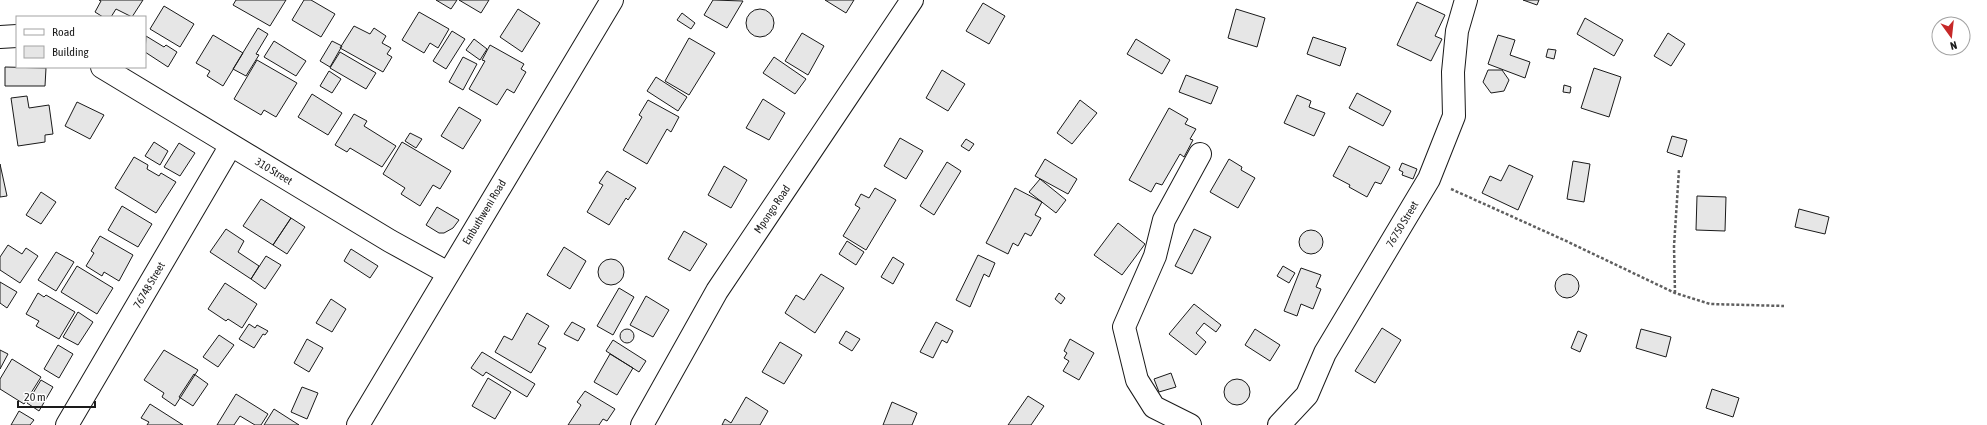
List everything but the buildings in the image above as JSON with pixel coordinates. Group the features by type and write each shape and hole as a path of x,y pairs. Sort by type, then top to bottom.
{"street":[{"name":"Embuthweni Road","path":"358,425 612,0"},
{"name":"Mpongo Road","path":"642,425 717,291 912,0"},
{"name":"76750 Street","path":"1278,425 1307,395 1325,353 1429,179 1454,116 1453,72 1457,31 1466,0"},
{"path":"0,37 16,36"},
{"name":"310 Street","path":"104,68 390,241 448,273"},
{"name":"76748 Street","path":"67,425 230,145"},
{"path":"1190,425 1154,407 1137,380 1124,327 1155,256 1164,220 1200,154"}],"path":[{"path":"1675,294 1674,246 1679,170"},
{"path":"1429,179 1564,240 1675,294 1710,304 1784,306"}]}
